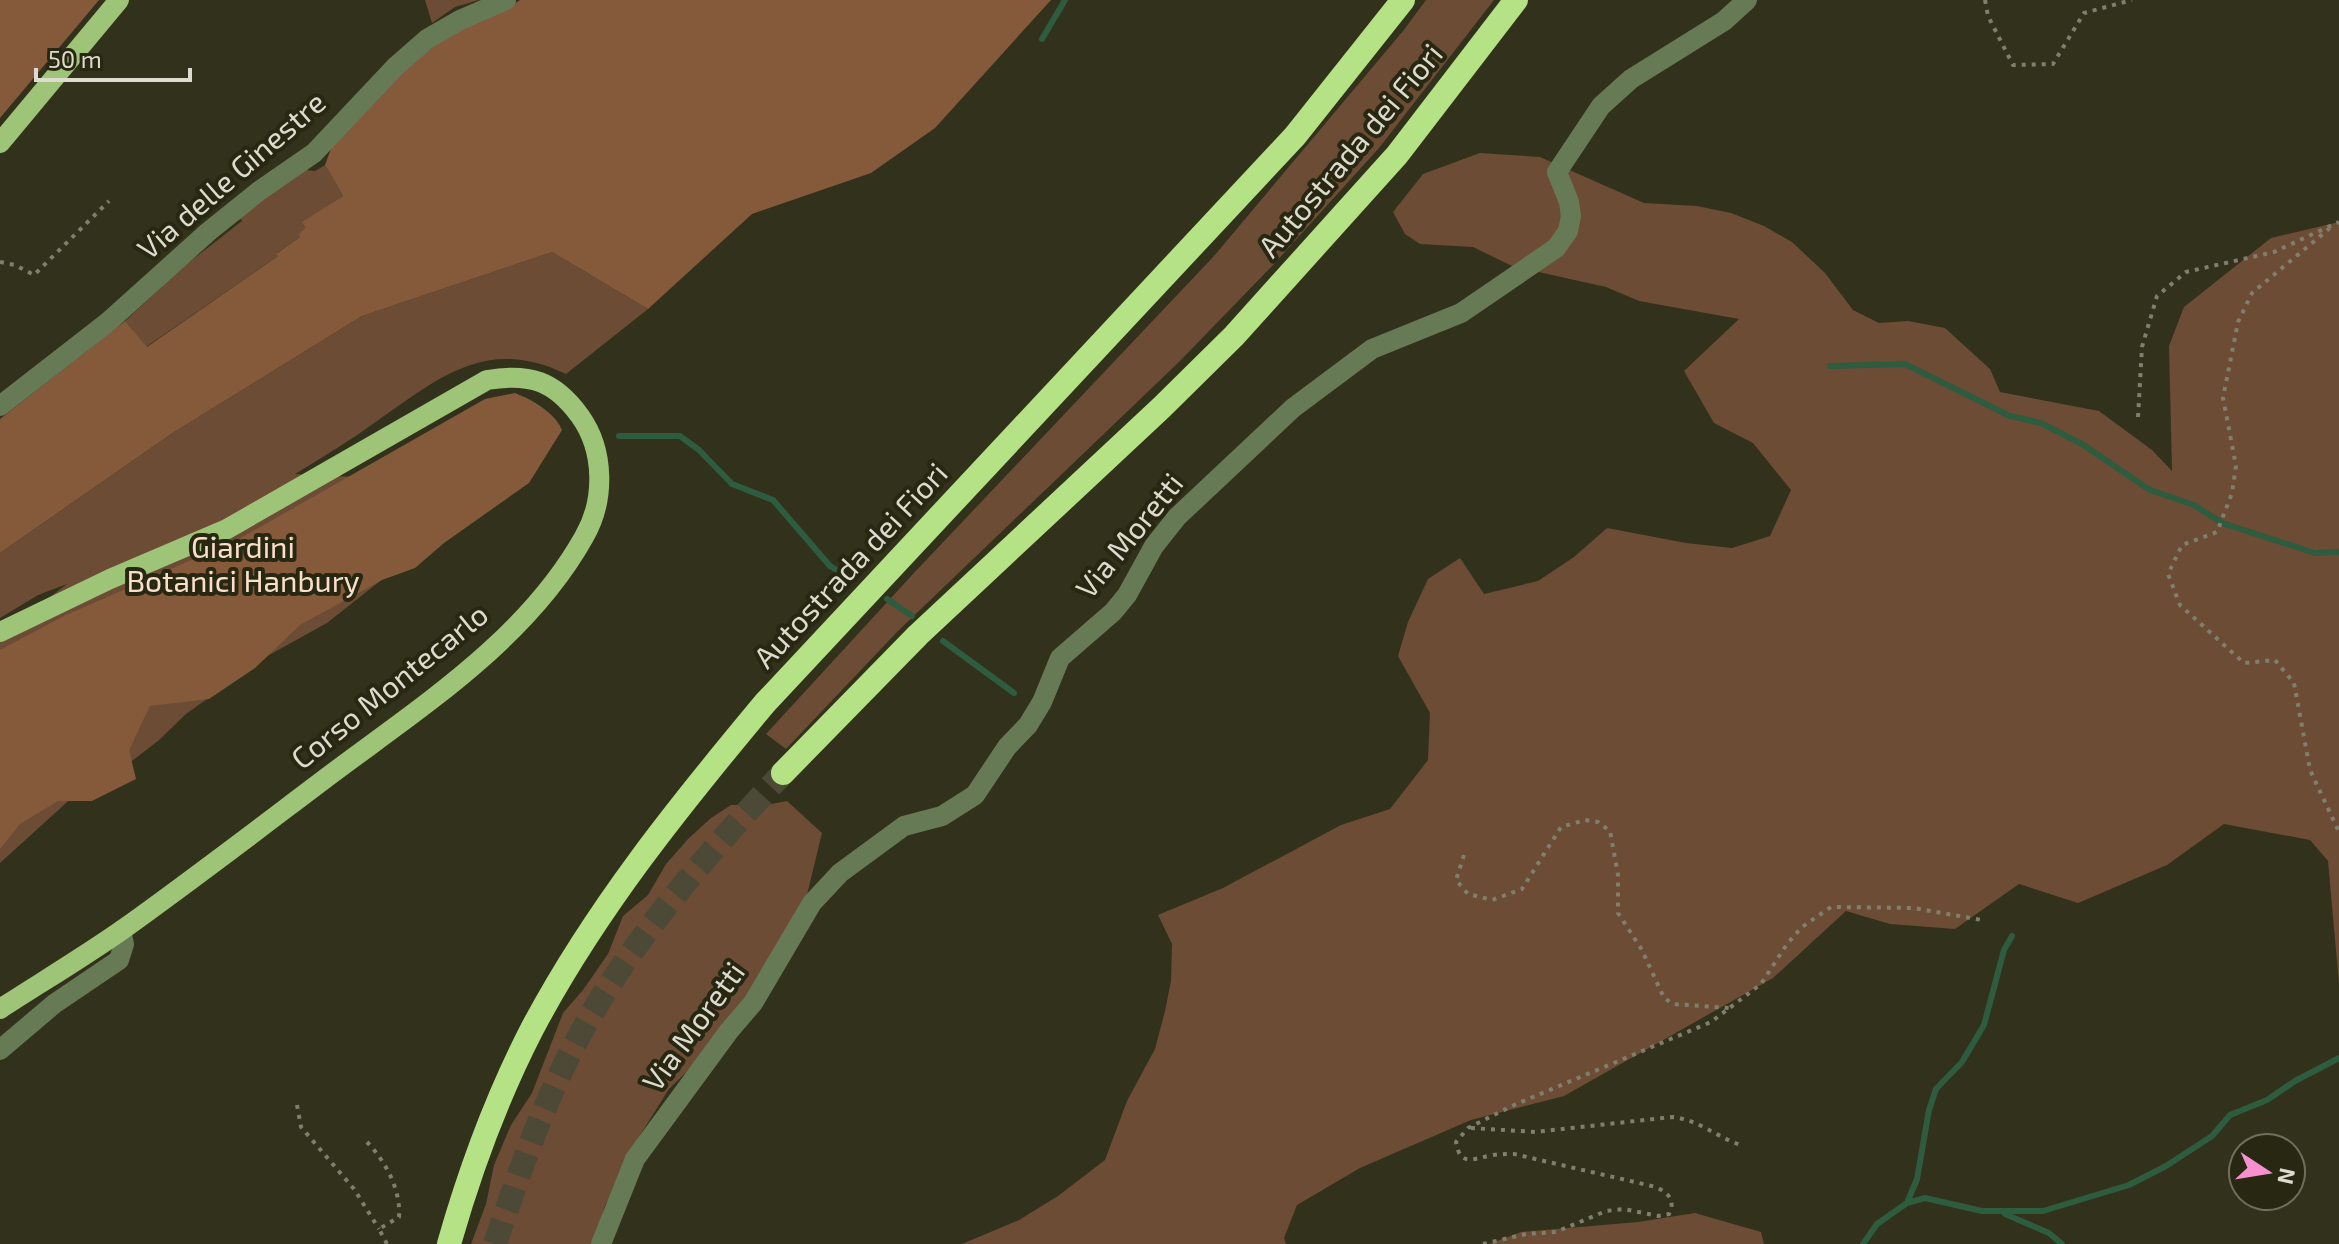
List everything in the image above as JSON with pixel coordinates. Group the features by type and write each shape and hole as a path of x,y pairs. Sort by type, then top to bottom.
{"highway":[{"name":"Autostrada dei Fiori","path":"449,1244 463,1195 494,1111 532,1029 578,950 637,862 765,703 1295,136 1403,0"},
{"name":"Autostrada dei Fiori","path":"783,773 918,635 1234,336 1397,155 1516,0"}],"main road":[{"path":"0,143 119,0"},
{"name":"Corso Montecarlo","path":"0,632 62,600 227,529 487,380 524,377 541,381 556,390 585,423 596,454 600,492 585,535 559,575 500,642 471,668 121,931 0,1009"}],"street":[{"name":"Via delle Ginestre","path":"0,406 108,322 208,232 314,153 395,67 427,39 460,20 506,0"},
{"name":"Via Moretti","path":"601,1244 635,1159 753,1003 812,903 840,873 904,826 942,816 975,795 1007,747 1028,725 1042,702 1060,658 1113,612 1127,595 1154,546 1177,517 1293,408 1372,349 1461,313 1556,248 1568,231 1571,216 1557,172 1601,106 1631,79 1724,21 1747,0"},
{"path":"0,1050 54,1004 119,960 124,944 121,931"}],"path":[{"path":"1985,0 1988,16 2013,65 2053,64 2084,13 2132,0"},
{"path":"0,262 15,265 34,275 109,201"},
{"path":"2339,222 2252,293 2238,322 2223,398 2236,466 2232,493 2217,532 2182,545 2168,574 2180,605 2244,663 2275,660 2294,683 2310,770 2339,832"},
{"path":"2138,417 2142,347 2157,296 2186,272 2274,252 2330,228"},
{"path":"1464,855 1456,880 1468,894 1492,900 1522,889 1561,827 1585,820 1598,822 1610,831 1615,847 1618,913 1642,950 1664,998 1673,1004 1732,1008"},
{"path":"1483,1244 1526,1234 1556,1232 1606,1211 1624,1209 1658,1216 1669,1214 1672,1200 1656,1187 1514,1154 1463,1158 1458,1153 1456,1142 1468,1128 1514,1105 1711,1022 1761,984 1802,927 1831,907 1914,908 1982,920"},
{"path":"297,1105 301,1127 354,1189 387,1244"},
{"path":"1468,1128 1535,1132 1672,1117 1685,1118 1727,1141 1744,1146"},
{"path":"367,1142 382,1157 400,1210 399,1217 379,1229"}],"green space":[{"path":"0,0 99,0 0,118"},
{"path":"425,0 479,0 455,7 432,23"},
{"path":"520,0 1051,0 935,128 871,173 752,214 648,309 552,252 362,316 171,434 0,553 0,419 125,321 147,347 278,256 276,254 300,237 299,234 306,228 302,222 343,196 325,165 332,146 392,79 456,26 504,11"},
{"path":"1426,0 1494,0 1379,148 1274,264 1180,361 898,631 786,749 766,734 1214,256"},
{"path":"1480,153 1540,157 1644,203 1697,206 1731,213 1764,226 1792,242 1825,273 1853,310 1879,323 1908,321 1945,328 1990,369 2000,392 2099,411 2152,450 2172,471 2169,346 2184,307 2271,238 2339,222 2339,984 2328,861 2310,840 2224,824 2167,865 2078,903 2019,884 1955,929 1890,924 1846,911 1773,978 1564,1096 1471,1120 1360,1168 1297,1205 1284,1238 1286,1244 962,1244 1019,1220 1058,1196 1105,1160 1127,1101 1155,1049 1165,1011 1171,981 1172,944 1158,915 1223,888 1341,825 1390,809 1428,760 1430,713 1398,656 1408,622 1428,579 1460,558 1484,594 1538,581 1574,557 1607,528 1732,548 1770,536 1791,490 1753,443 1714,423 1684,371 1739,319 1639,301 1606,287 1512,266 1473,247 1420,244 1405,234 1393,212 1423,174"},
{"path":"325,165 343,196 303,222 307,228 300,237 277,253 278,256 146,347 125,321 183,267 242,221 238,215 306,170 315,171"},
{"path":"552,252 648,309 566,374 538,363 512,359 488,361 444,377 295,474 376,478 394,570 327,623 269,655 186,714 128,764 76,794 0,863 0,635 67,584 38,595 0,618 0,553 171,434 362,316"},
{"name":"Giardini Botanici Hanbury","path":"515,393 543,408 562,430 529,483 444,543 415,568 382,580 300,625 255,668 209,699 150,706 129,750 136,779 92,801 58,801 20,824 0,849 0,650 64,616 239,539 485,399"},
{"path":"787,801 822,833 805,903 735,1016 708,1051 669,1089 637,1140 604,1208 596,1244 471,1244 486,1204 494,1165 511,1125 532,1093 563,1013 608,954 623,916 648,895 666,864 711,818 731,805 766,805"},
{"path":"1695,1213 1761,1232 1764,1244 1489,1244 1521,1232 1638,1222"}],"waterway":[{"path":"1042,39 1065,0"},
{"path":"1830,366 1905,364 2010,416 2041,423 2082,444 2150,490 2194,505 2222,523 2315,553 2339,552"},
{"path":"619,436 680,436 699,450 732,484 773,500 830,566 853,580"},
{"path":"887,599 912,616"},
{"path":"943,641 1014,693"},
{"path":"1907,1203 1917,1179 1929,1110 1936,1089 1962,1062 1984,1025 2004,950 2012,936"},
{"path":"1863,1244 1877,1224 1907,1203 1925,1198 1982,1211 2043,1211 2129,1185 2166,1166 2212,1136 2230,1115 2267,1100 2339,1058"},
{"path":"2005,1214 2049,1233 2062,1244"}],"tunnel":[{"path":"495,1244 550,1095 594,1010 658,916 783,773"}]}
